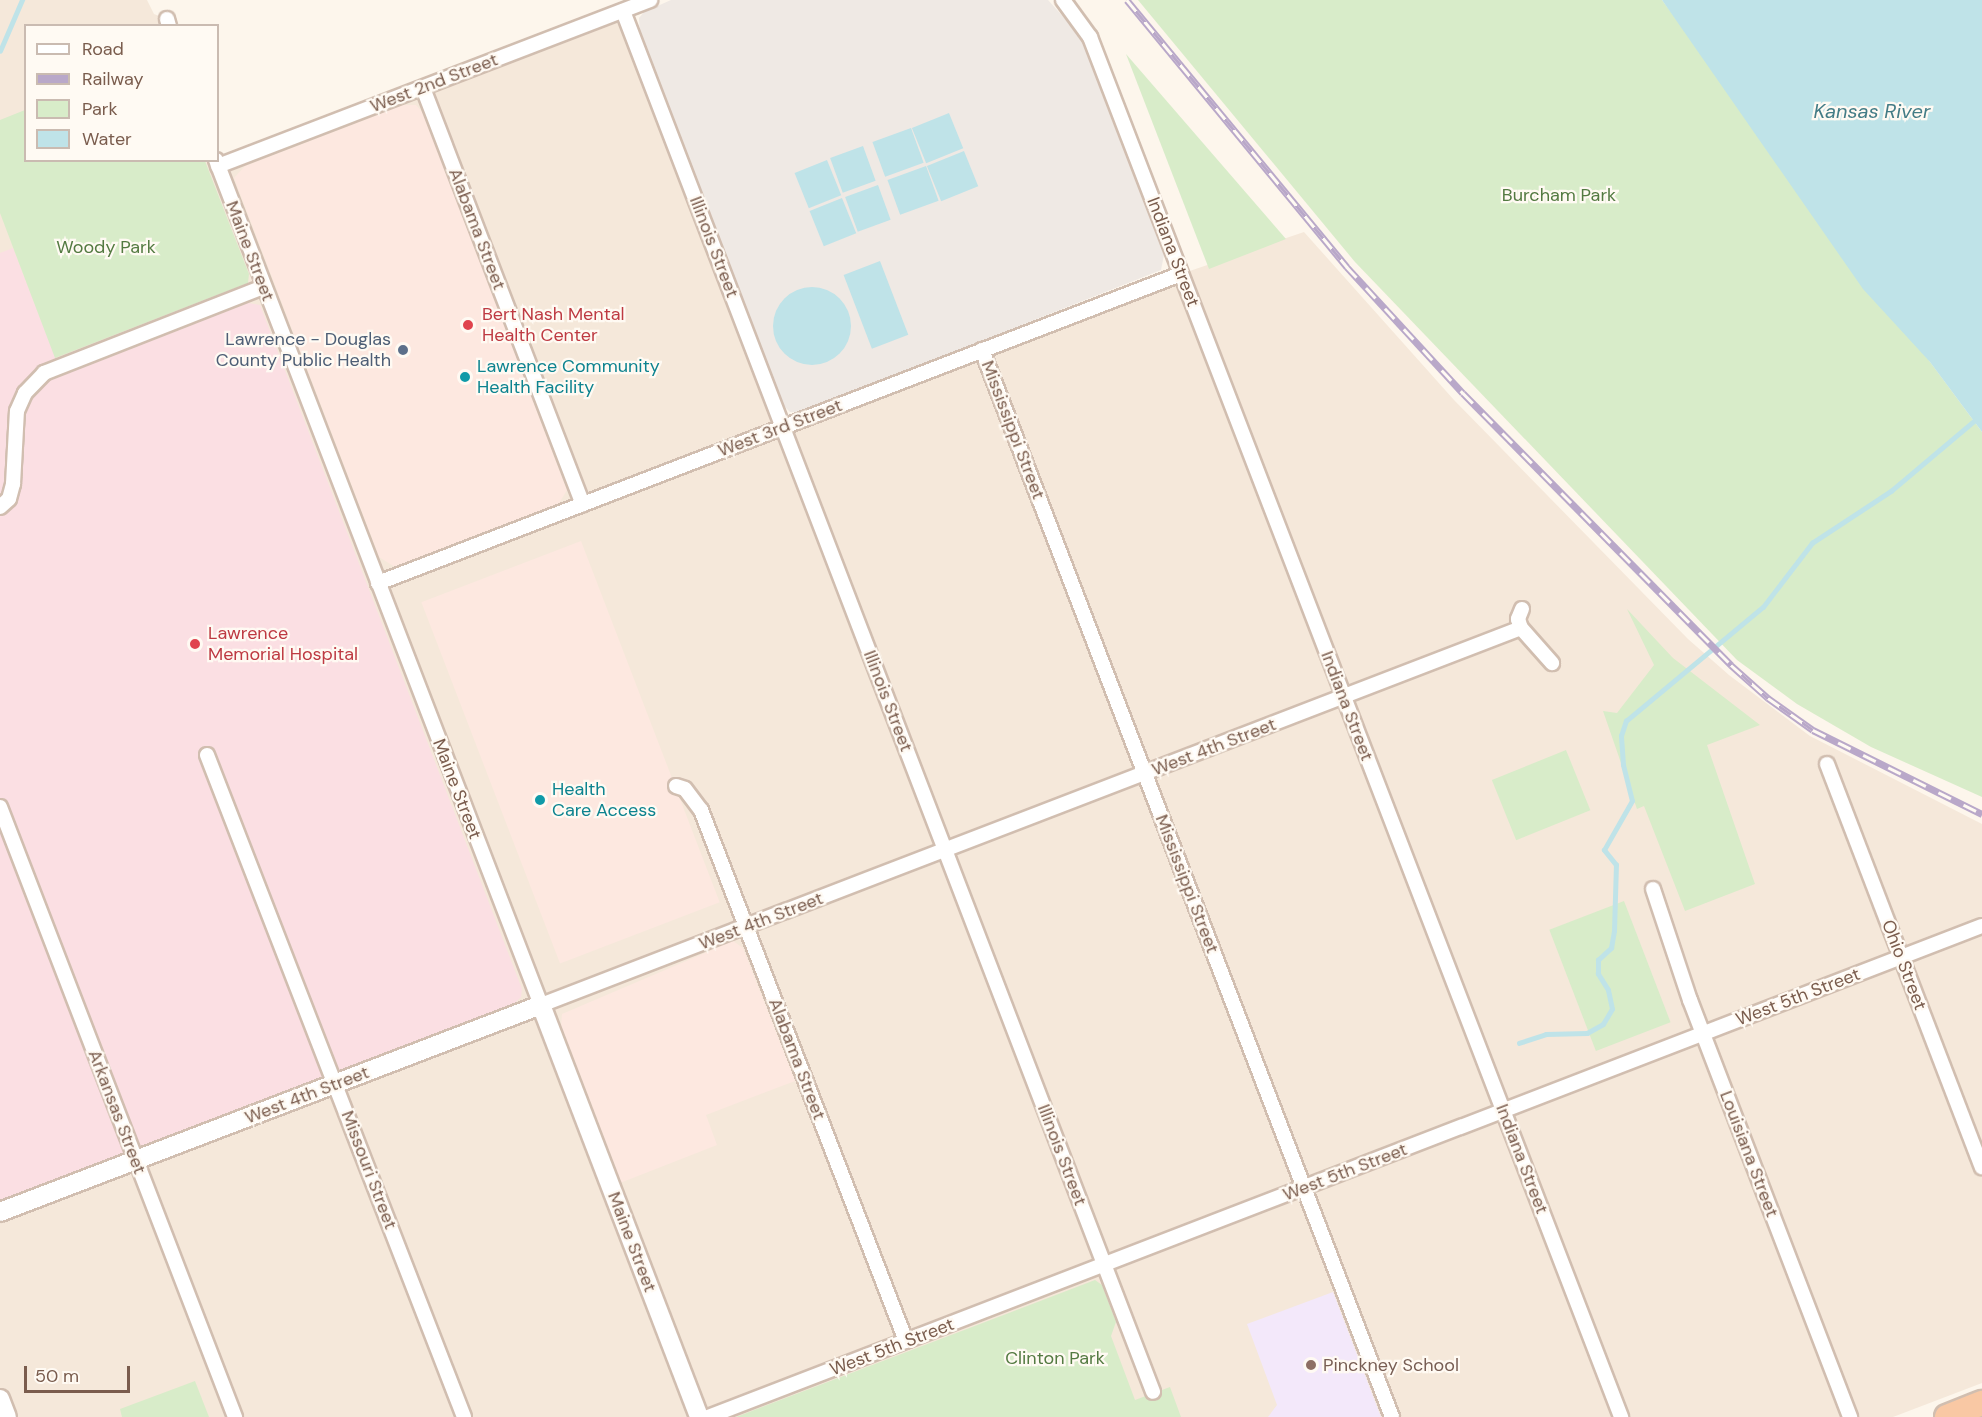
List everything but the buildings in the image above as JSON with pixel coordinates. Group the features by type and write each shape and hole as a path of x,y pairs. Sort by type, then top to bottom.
{"highway":[{"path":"1947,1417 1982,1403"}],"street":[{"name":"West 2nd Street","path":"217,163 423,88 650,0"},
{"name":"Indiana Street","path":"1063,0 1090,38 1621,1417"},
{"name":"Illinois Street","path":"623,10 1153,1392"},
{"name":"Alabama Street","path":"423,88 583,504"},
{"name":"Maine Street","path":"217,163 699,1417"},
{"name":"West 3rd Street","path":"378,583 1181,274"},
{"path":"0,507 9,499 13,484 14,419 25,393 44,373 264,287"},
{"name":"Mississippi Street","path":"982,350 1392,1417"},
{"path":"1522,609 1518,619 1521,628 1552,663"},
{"name":"West 4th Street","path":"0,1212 1521,628"},
{"name":"Missouri Street","path":"207,755 464,1417"},
{"name":"Ohio Street","path":"1827,764 1982,1167"},
{"name":"Alabama Street","path":"676,786 684,789 701,810 906,1341"},
{"name":"Arkansas Street","path":"0,807 235,1417"},
{"name":"Louisiana Street","path":"1653,889 1702,1033 1850,1417"},
{"name":"West 5th Street","path":"708,1417 1982,927"},
{"path":"0,1399 7,1417"}],"shaded area":[{"path":"0,0 147,0 154,14 167,19 169,24 24,24 24,162 219,162 219,159 623,11 783,427 1181,274 1304,232 1454,400 1688,639 1729,675 1810,736 1982,824 1982,1383 1893,1417 0,1417"},
{"path":"671,0 1048,0 1077,32 1091,60 1164,255 1161,270 802,412 790,412 781,403 640,32 639,18 644,12"},
{"path":"403,105 416,105 423,113 567,490 558,505 395,567 379,557 234,178 245,166"},
{"name":"Lawrence Memorial Hospital","path":"13,248 62,374 248,303 260,305 522,989 521,997 514,1004 0,1201 0,253"},
{"path":"581,541 720,902 560,964 421,602"},
{"path":"733,941 743,948 795,1081 706,1115 717,1145 620,1183 561,1026 562,1014"},
{"name":"Pinckney School","path":"1333,1292 1381,1417 1268,1417 1277,1405 1247,1324"}],"green space":[{"name":"Burcham Park","path":"1138,0 1662,0 1982,432 1982,797 1871,747 1797,704 1737,660 1355,262"},
{"path":"1126,54 1286,239 1209,269"},
{"name":"Woody Park","path":"24,110 24,162 205,162 249,274 248,283 55,358 0,213 0,120"},
{"path":"1627,609 1673,658 1760,725 1707,745 1755,884 1685,911 1644,806 1637,809 1603,711 1617,713 1654,665"},
{"path":"1566,750 1590,810 1516,840 1492,780"},
{"path":"1624,901 1671,1022 1596,1051 1549,930"},
{"name":"Clinton Park","path":"1095,1280 1102,1285 1116,1322 1111,1336 1135,1400 1170,1387 1181,1417 736,1417"},
{"path":"195,1381 209,1417 122,1417 120,1409"}],"water":[{"name":"Kansas River","path":"1662,0 1982,0 1982,432 1930,362 1863,289"},
{"path":"949,113 963,148 926,163 912,128"},
{"path":"911,128 924,163 885,177 872,142"},
{"path":"863,146 876,181 843,193 830,158"},
{"path":"964,151 978,186 941,201 927,166"},
{"path":"827,160 841,195 809,208 795,173"},
{"path":"926,166 939,201 900,215 887,180"},
{"path":"878,185 891,220 858,232 845,197"},
{"path":"842,198 856,233 824,246 810,211"},
{"path":"880,261 908,335 872,349 844,275"},
{"path":"812,287 827,290 840,298 848,311 851,326 848,341 840,354 827,362 812,365 797,362 784,354 776,341 773,326 776,311 784,298 797,290"}],"waterway":[{"path":"0,51 22,0"},
{"path":"1519,1043 1546,1034 1587,1033 1603,1024 1612,1009 1608,990 1598,974 1598,960 1611,948 1614,931 1616,865 1604,850 1632,801 1623,765 1621,736 1626,721 1763,607 1812,543 1891,491 1982,414"}],"railway":[{"path":"1127,0 1347,267 1463,393 1731,665 1768,698 1813,730 1982,814"}],"place":[{"name":"Bert Nash Mental Health Center","path":"468,325"},
{"name":"Lawrence - Douglas County Public Health","path":"403,350"},
{"name":"Lawrence Community Health Facility","path":"465,377"},
{"name":"Lawrence Memorial Hospital","path":"195,644"},
{"name":"Health Care Access","path":"540,800"},
{"name":"Pinckney School","path":"1311,1365"}]}
